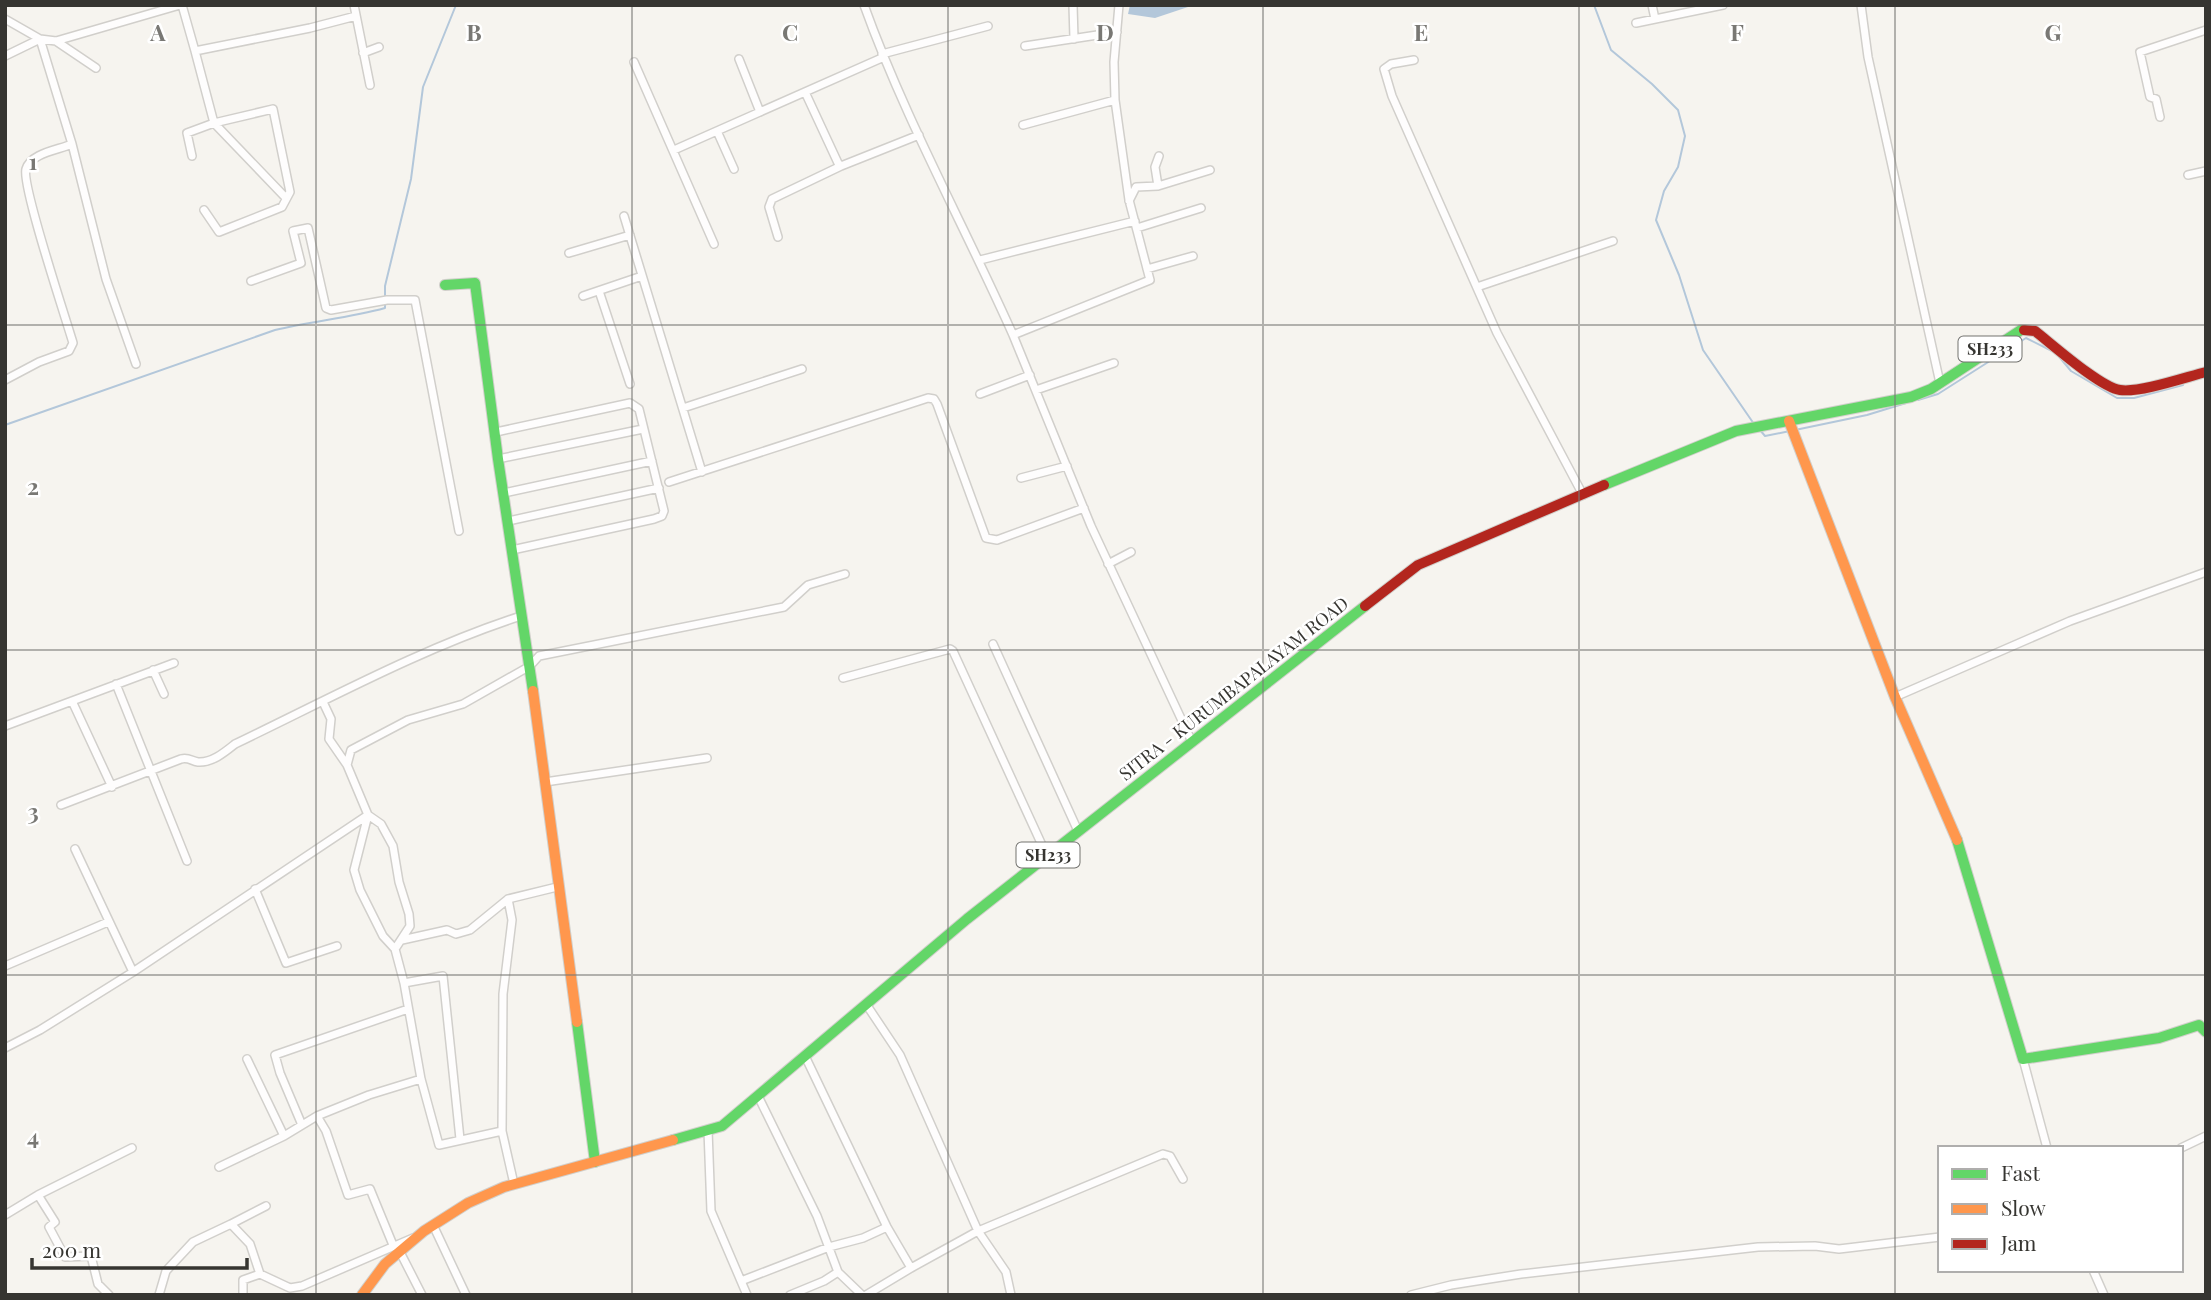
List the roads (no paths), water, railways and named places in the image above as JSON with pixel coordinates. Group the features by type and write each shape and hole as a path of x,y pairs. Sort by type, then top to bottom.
{"main road":[{"path":"445,285 475,283 498,459 530,666 595,1162"},
{"name":"SITRA - KURUMBAPALAYAM ROAD","path":"362,1295 397,1248 468,1203 514,1184 722,1126 967,919 1418,565 1736,431 1764,425 1791,428 1911,397 1940,383 2021,330 2035,331 2100,380 2120,390 2143,388 2206,372"},
{"path":"1791,428 1895,697 1955,835 2023,1059 2159,1038 2199,1024 2206,1032"}],"street":[{"path":"5,19 40,39 56,41 181,5 214,123 286,198"},
{"path":"354,5 370,85"},
{"path":"864,5 883,56 1013,335 1108,564 1192,743"},
{"path":"1073,5 1074,38"},
{"path":"1013,335 1150,280 1129,202 1115,100 1114,62 1119,5"},
{"path":"1652,5 1655,19"},
{"path":"1636,23 1723,5"},
{"path":"1861,5 1868,57 1940,383"},
{"path":"195,51 356,16"},
{"path":"674,150 883,56 988,26"},
{"path":"2160,117 2156,99 2150,97 2140,52 2206,30"},
{"path":"1025,46 1117,32"},
{"path":"5,56 40,39"},
{"path":"40,39 72,144 106,279 136,365"},
{"path":"56,41 96,68"},
{"path":"363,53 379,47"},
{"path":"739,60 761,112"},
{"path":"1414,60 1391,64 1384,69 1384,74 1497,333 1583,495"},
{"path":"634,62 714,244"},
{"path":"805,92 841,166"},
{"path":"1023,125 1115,100"},
{"path":"191,156 187,133 214,123 273,110 290,192 282,207 219,232 204,210"},
{"path":"717,131 734,169"},
{"path":"778,237 769,208 772,199 841,166 919,135"},
{"path":"5,380 39,362 69,351 73,344 32,208 26,175 26,167 33,158 72,144"},
{"path":"1158,186 1155,167 1159,156"},
{"path":"1129,202 1136,187 1158,186 1210,170"},
{"path":"2188,175 2206,172"},
{"path":"980,260 1201,208"},
{"path":"624,216 702,472"},
{"path":"251,281 301,263 293,231 308,228 326,308 331,310 384,300 415,300 459,531"},
{"path":"569,253 630,236"},
{"path":"1477,288 1614,241"},
{"path":"1147,269 1193,256"},
{"path":"583,296 642,276"},
{"path":"599,291 630,384"},
{"path":"1036,390 1114,363"},
{"path":"683,408 802,369"},
{"path":"980,394 1030,375"},
{"path":"669,482 928,398 934,399 937,404 986,538 997,540 1084,508"},
{"path":"496,432 630,403 639,409 664,511 662,516 512,550"},
{"path":"498,459 643,429"},
{"path":"504,493 652,461"},
{"path":"1021,478 1067,466"},
{"path":"508,521 659,488"},
{"path":"1108,564 1131,552"},
{"path":"1895,697 2070,621 2206,572"},
{"path":"347,765 351,750 408,720 463,704 530,666 539,656 783,607 808,585 845,574"},
{"path":"61,805 188,757 196,762 222,755 235,744 323,702 478,630 521,616"},
{"path":"993,644 1078,831"},
{"path":"843,678 950,649 953,651 1047,856"},
{"path":"5,726 174,663"},
{"path":"153,670 164,694"},
{"path":"116,684 187,861"},
{"path":"72,701 112,787"},
{"path":"323,702 331,719 329,739 347,765 368,815 381,824 393,846 410,926 395,949"},
{"path":"545,782 706,758"},
{"path":"5,1048 40,1030 133,972 368,815"},
{"path":"368,815 354,870 359,890 383,936 395,949 404,983 421,1079 439,1144 502,1131"},
{"path":"75,849 133,972"},
{"path":"402,940 447,930 456,934 470,930 508,899 558,887"},
{"path":"255,889 286,963 337,946"},
{"path":"508,899 512,920 503,994 502,1131 514,1184"},
{"path":"5,966 108,922"},
{"path":"404,983 443,976 460,1139"},
{"path":"866,1004 900,1055 978,1231 1006,1272 1011,1295"},
{"path":"302,1125 275,1055 408,1009"},
{"path":"805,1056 887,1227 911,1268"},
{"path":"247,1059 284,1136"},
{"path":"2023,1059 2046,1146"},
{"path":"219,1167 284,1136 317,1116 369,1095 421,1079"},
{"path":"758,1096 790,1157 838,1272 864,1295 978,1231 1163,1154 1170,1156 1183,1179"},
{"path":"317,1116 326,1130 348,1195 370,1189 422,1295"},
{"path":"708,1130 711,1211 747,1295"},
{"path":"2183,1147 2206,1136"},
{"path":"5,1214 132,1148"},
{"path":"38,1195 55,1222 49,1227 65,1256 91,1256 98,1284 109,1295"},
{"path":"159,1295 166,1271 193,1242 266,1206"},
{"path":"231,1224 250,1244 260,1274"},
{"path":"433,1225 466,1295"},
{"path":"741,1281 887,1227"},
{"path":"1411,1295 1451,1285 1521,1274 1758,1247 1815,1246 1839,1249 1938,1237"},
{"path":"243,1295 243,1280 260,1274 290,1288 302,1286 397,1248"},
{"path":"790,1295 838,1272"},
{"path":"2094,1272 2104,1295"}],"water":[{"path":"1130,5 1194,5 1155,18 1128,14"}],"waterway":[{"path":"385,298 385,286 411,179 423,87 456,5"},
{"path":"1594,5 1611,50 1678,110 1685,136 1678,167 1664,191 1656,220 1679,275 1703,350 1754,424"},
{"path":"5,425 275,330 385,308 385,304"},
{"path":"1918,400 1938,394 2026,338 2056,353 2071,371 2117,398 2134,398 2183,385"},
{"path":"1795,430 1867,415 1906,403"},
{"path":"1760,430 1765,436 1790,431"}]}
